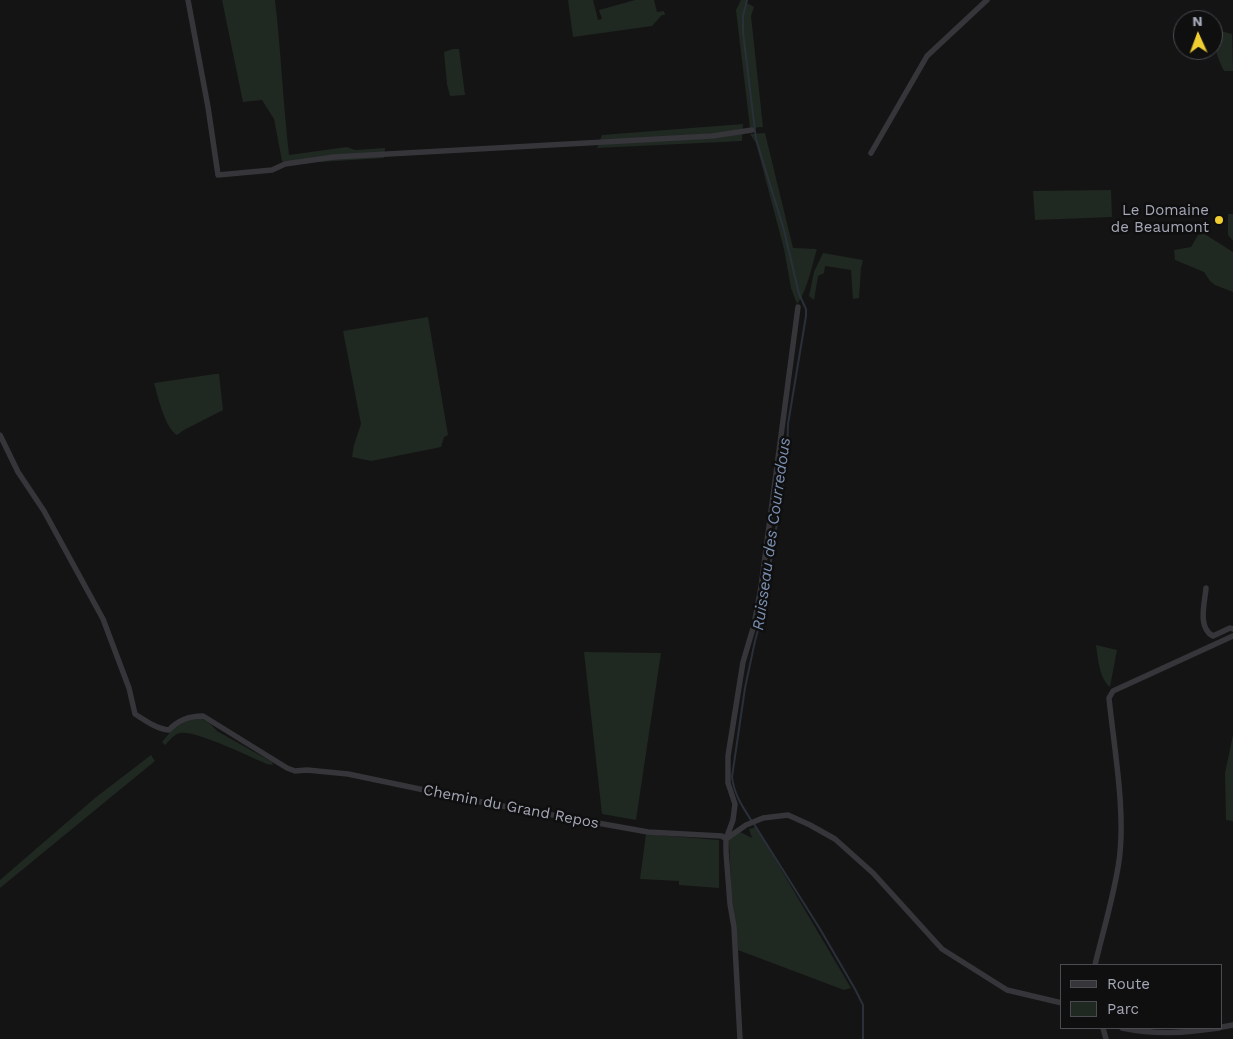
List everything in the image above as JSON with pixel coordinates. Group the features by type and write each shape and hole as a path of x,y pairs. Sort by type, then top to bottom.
{"street":[{"path":"188,0 218,175 272,170 285,164 334,157 702,136 752,130"},
{"path":"871,153 927,56 987,0"},
{"path":"740,1039 734,927 730,904 726,839 733,820 735,804 728,783 728,756 743,662 754,625 761,587 798,307"},
{"name":"Chemin du Grand Repos","path":"0,435 18,472 51,525 103,619 129,688 136,714 162,730 169,730 175,724 188,718 203,716 287,768 295,771 316,770 348,774 490,804 648,832 722,836 726,839"},
{"path":"1206,588 1204,628 1213,636 1233,628"},
{"path":"1095,964 1119,861 1121,831 1119,786 1109,698 1113,691 1233,636"},
{"path":"726,839 746,825 763,818 788,815 810,824 835,839 873,873 942,949 1007,990 1060,1003"},
{"path":"1129,1029 1175,1034 1212,1029"}],"green space":[{"path":"222,0 275,0 289,155 347,147 355,150 385,148 384,158 286,164 282,161 274,119 262,100 243,102"},
{"path":"568,0 593,0 598,20 602,19 599,10 635,0 654,0 657,12 664,11 665,15 662,15 652,26 573,37"},
{"path":"741,0 747,0 747,3 754,7 751,16 763,127 750,128 736,10"},
{"path":"1223,32 1232,34 1233,71 1224,71 1219,60 1223,60"},
{"path":"459,49 465,95 450,96 444,52"},
{"path":"743,124 742,141 597,148 602,135"},
{"path":"765,133 793,248 817,249 806,286 797,304 791,288 784,249 756,143 750,134"},
{"path":"1111,190 1112,217 1035,220 1033,191"},
{"path":"1228,214 1233,214 1233,241 1228,235"},
{"path":"1203,233 1233,252 1233,292 1215,285 1204,272 1175,260 1174,250 1191,247 1198,235"},
{"path":"823,253 863,260 859,298 853,299 851,270 825,266 824,273 818,276 814,300 809,296 814,272"},
{"path":"428,317 448,435 444,437 441,447 371,461 352,457 361,424 343,331"},
{"path":"219,374 223,410 177,435 169,426 154,383"},
{"path":"1096,645 1117,650 1110,687 1101,673"},
{"path":"584,652 661,653 636,820 602,814"},
{"path":"195,718 208,722 217,731 272,762 273,765 188,733 176,735 165,745 162,742 177,724"},
{"path":"1233,735 1233,821 1226,820 1225,773"},
{"path":"151,755 155,761 0,888 0,880 95,798"},
{"path":"756,827 851,988 844,990 738,950 731,888 729,839 740,832 752,838 749,829"},
{"path":"646,834 719,840 719,888 679,885 679,881 640,879"}],"waterway":[{"name":"Ruisseau des Courredous","path":"747,0 743,16 743,32 756,139 784,230 799,294 806,309 788,424 787,459 763,612 745,688 732,777 737,794 751,820"},
{"name":"Ruisseau des Courredous","path":"754,824 855,989 863,1005 863,1039"}],"place":[{"name":"Le Domaine de Beaumont","path":"1219,220"}]}
